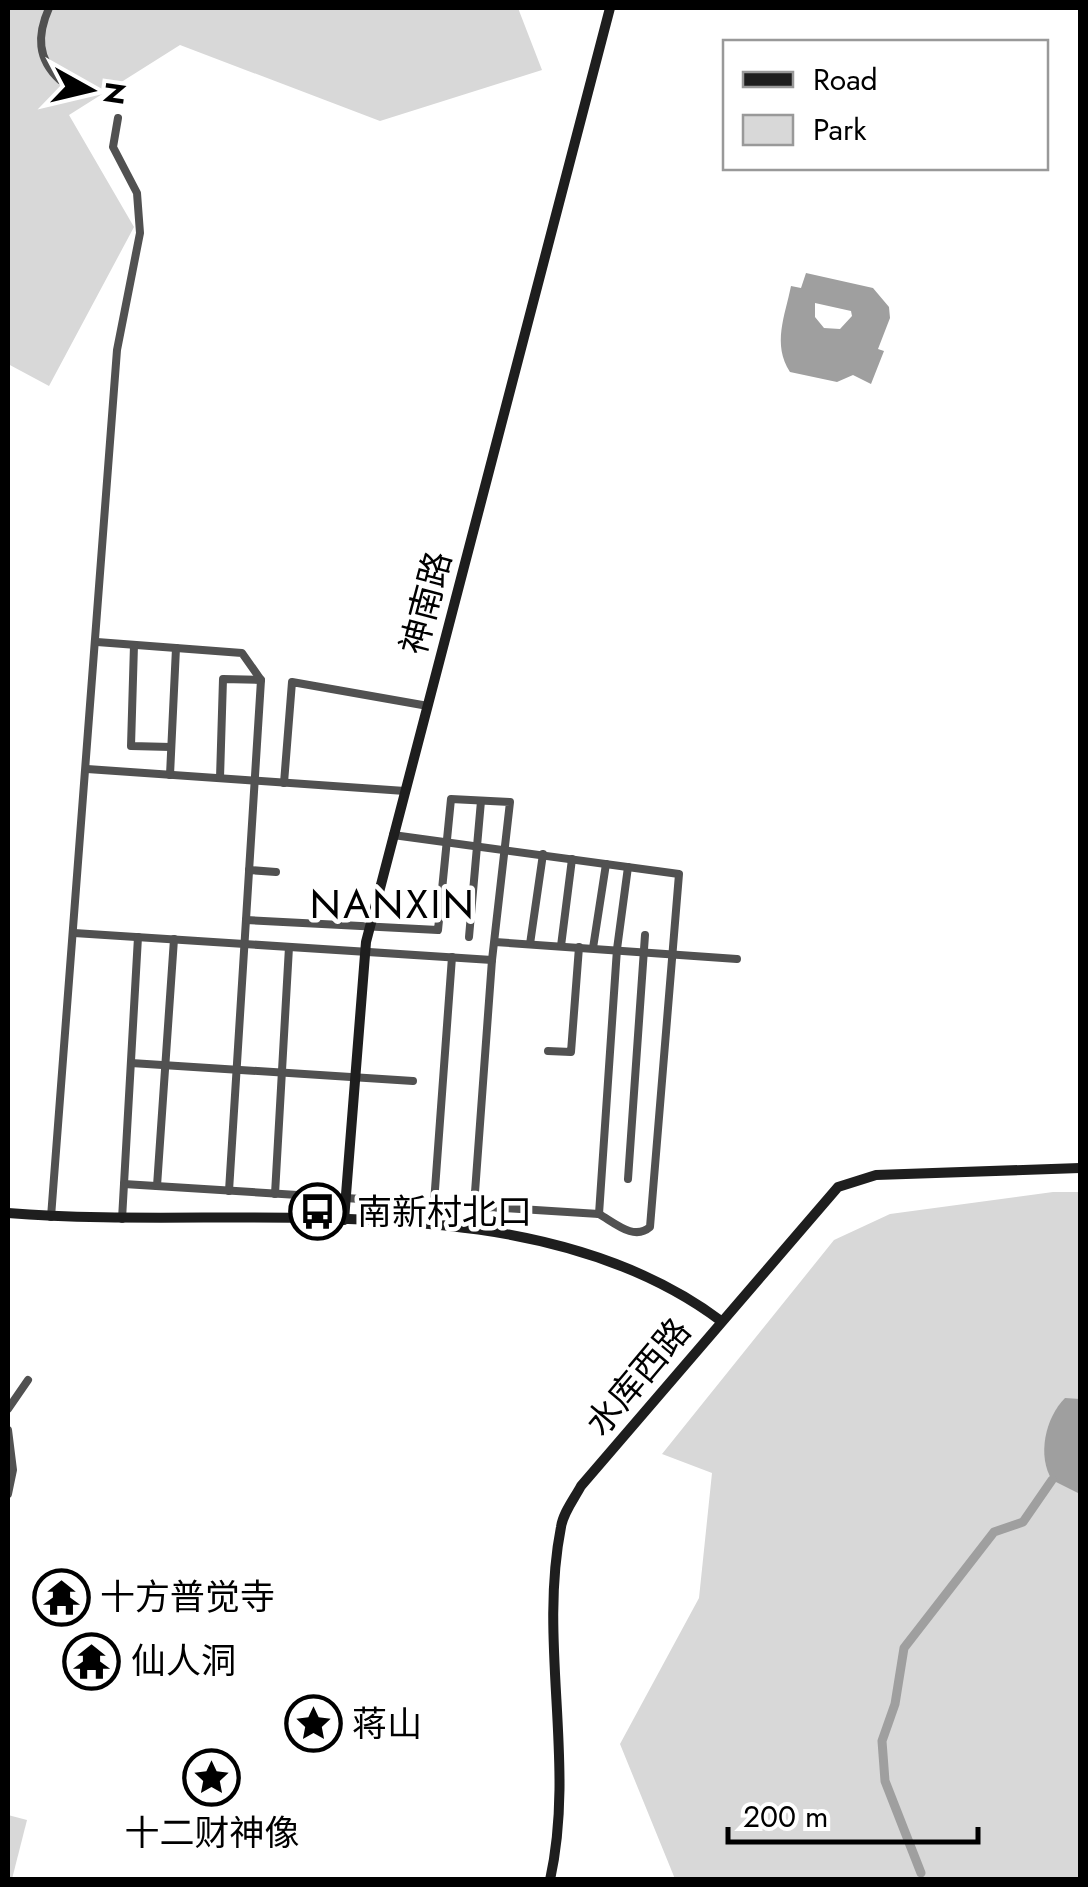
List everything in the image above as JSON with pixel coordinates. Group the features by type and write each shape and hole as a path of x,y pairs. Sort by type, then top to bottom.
{"street":[{"path":"49,8 41,53 46,68 60,80"},
{"name":"神南路","path":"344,1220 364,952 610,8"},
{"path":"51,1216 117,350 140,233 137,193 113,147 118,118"},
{"path":"97,642 242,654 260,680 228,1191"},
{"path":"134,645 130,746 171,748"},
{"path":"170,775 176,648"},
{"path":"220,778 223,679 260,680"},
{"path":"284,783 292,682 428,706"},
{"path":"87,769 405,791"},
{"path":"246,920 438,930 451,799 510,802 492,960 474,1206"},
{"path":"469,936 481,801"},
{"path":"124,1184 600,1214 634,1234 650,1227 679,874 446,839 393,836"},
{"path":"530,944 543,854"},
{"path":"561,946 572,858"},
{"path":"594,948 606,864"},
{"path":"600,1214 617,950 628,867"},
{"path":"249,870 276,872"},
{"path":"74,933 492,960"},
{"path":"628,1180 645,935"},
{"path":"122,1220 138,937"},
{"path":"157,1186 174,939"},
{"path":"495,942 736,959"},
{"path":"548,1051 571,1052 579,946"},
{"path":"275,1194 289,947"},
{"path":"434,1204 452,957"},
{"path":"131,1063 413,1081"},
{"name":"水库西路","path":"550,1880 562,1800 554,1593 561,1523 581,1486 828,1195 848,1182 876,1176 1080,1168"},
{"path":"8,1213 122,1220 344,1220 497,1233 583,1251 661,1281 722,1321"},
{"path":"8,1409 28,1380"},
{"path":"8,1430 14,1470 8,1494"}],"green space":[{"path":"8,8 518,8 542,70 380,121 180,45 69,115 134,227 49,386 8,364"},
{"path":"1053,1192 1080,1192 1080,1879 675,1879 620,1744 699,1598 712,1473 662,1454 834,1240 890,1214"},
{"path":"8,1815 27,1820 12,1879 8,1879"}],"shaded area":[{"path":"806,273 873,288 889,307 890,318 878,349 884,351 871,384 853,375 837,382 790,372 782,351 782,330 791,286 801,288","holes":["815,303 851,311 852,316 840,329 824,328 815,317"]},
{"path":"1065,1398 1080,1399 1080,1494 1052,1480 1045,1460 1048,1426"}],"waterway":[{"path":"921,1873 885,1781 882,1741 895,1704 904,1648 994,1532 1023,1522 1052,1480"}],"place":[{"name":"南新村北口","path":"318,1212"},
{"name":"十方普觉寺","path":"61,1597"},
{"name":"仙人洞","path":"92,1661"},
{"name":"蒋山","path":"313,1724"},
{"name":"十二财神像","path":"212,1777"}],"district":[{"name":"NANXIN","path":"393,904"}]}
